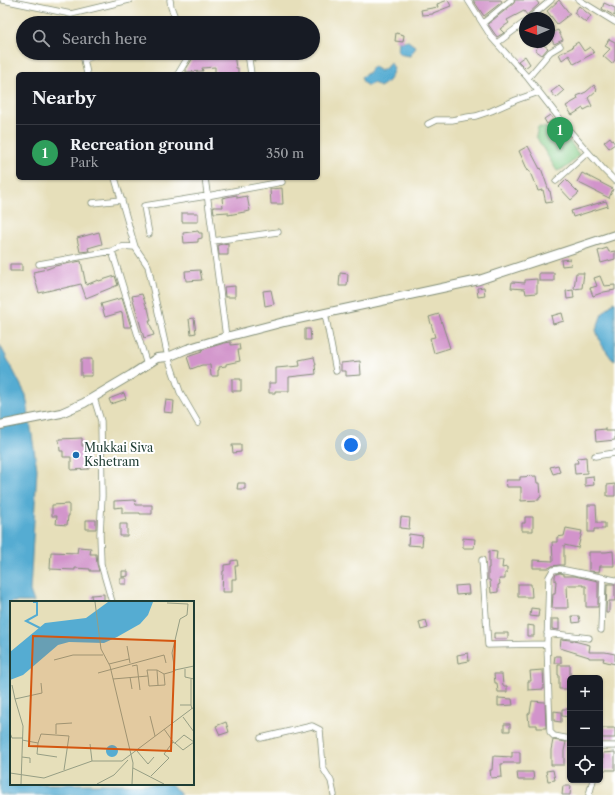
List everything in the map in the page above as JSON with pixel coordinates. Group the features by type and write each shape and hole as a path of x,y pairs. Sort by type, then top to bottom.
{"main road":[{"path":"0,425 46,417 84,404 157,358 168,357 226,337 284,322 479,280 615,234"}],"street":[{"path":"3,0 71,14 129,0"},
{"path":"170,0 174,16"},
{"path":"468,0 492,38 528,78 567,128 615,181"},
{"path":"483,23 511,0"},
{"path":"537,12 551,0"},
{"path":"579,0 615,22"},
{"path":"497,43 519,26"},
{"path":"528,78 550,52 560,46"},
{"path":"84,60 87,72"},
{"path":"179,72 186,60"},
{"path":"249,60 251,72"},
{"path":"428,124 436,120 452,120 491,112 516,100 539,92"},
{"path":"556,181 588,152"},
{"path":"116,180 135,247 148,266 168,357 180,392 198,423"},
{"path":"205,180 226,337"},
{"path":"149,234 144,206 282,182"},
{"path":"92,203 122,200"},
{"path":"213,241 278,232"},
{"path":"39,264 112,251 117,248 127,246 135,247"},
{"path":"112,251 146,365"},
{"path":"325,313 336,370"},
{"path":"94,398 100,421 102,496 100,534 101,564 112,601"},
{"path":"594,456 615,453"},
{"path":"482,560 488,645 547,644"},
{"path":"567,738 554,736 550,732 547,644 549,577 552,570 560,569 615,580"},
{"path":"600,630 603,578"},
{"path":"547,633 589,638"},
{"path":"261,738 312,726 320,730 323,768 331,781 334,795"},
{"path":"603,746 615,746"},
{"path":"590,795 592,783"}],"green space":[{"path":"538,127 552,128 563,131 579,155 567,167 557,171 536,136"}],"water":[{"path":"399,41 408,41 416,47 410,56 403,55 398,52"},
{"path":"390,62 394,68 391,77 386,83 380,87 374,83 367,86 363,82 361,77 368,73 373,66 380,71 386,68"},
{"path":"615,302 615,361 601,344 596,330 602,314"},
{"path":"0,345 26,395 37,469 30,591 34,601 10,601 10,785 172,785 181,795 0,795"}],"building":[{"path":"448,0 451,6 433,14 422,15 421,10 438,7 437,4"},
{"path":"473,0 501,0 502,2 484,16"},
{"path":"515,0 536,0 539,4 530,12 519,12 519,14 507,20 509,23 500,29 504,33 497,37 488,24 514,3"},
{"path":"559,0 570,14 557,24 555,21 555,12 547,11"},
{"path":"604,3 615,8 615,16 602,9"},
{"path":"579,6 591,16 586,23 574,13"},
{"path":"558,30 563,40 555,44 555,31"},
{"path":"396,33 404,35 403,42 395,41"},
{"path":"609,39 615,42 615,60 612,64 603,56 610,49 605,46"},
{"path":"578,42 584,51 590,47 594,53 574,64 569,55 562,60 559,54 573,47 572,46"},
{"path":"537,48 548,48 542,55 535,50"},
{"path":"525,56 530,64 525,68 518,61"},
{"path":"192,60 235,60 238,72 215,72 215,67 202,68 203,71 186,72 186,69"},
{"path":"594,85 597,90 588,98 592,106 584,110 583,108 572,115 566,106 578,99 577,96 586,92"},
{"path":"559,86 564,91 556,98 551,92"},
{"path":"550,115 553,119 547,124 544,119"},
{"path":"610,137 615,144 609,148 604,142"},
{"path":"528,146 540,169 541,168 550,191 552,202 546,203 543,190 538,191 519,151"},
{"path":"582,173 613,189 609,198 577,182"},
{"path":"566,180 579,193 571,200 559,187"},
{"path":"282,188 283,204 271,204 270,189"},
{"path":"237,195 237,198 247,196 250,211 228,215 228,212 214,213 213,207 223,207 222,198"},
{"path":"606,201 608,206 573,217 571,211"},
{"path":"182,213 198,213 198,222 182,222"},
{"path":"198,231 199,233 202,233 202,238 198,239 198,242 184,243 183,233"},
{"path":"99,232 102,244 88,248 89,251 80,252 77,238"},
{"path":"228,243 228,255 219,255 218,245"},
{"path":"607,248 609,252 615,251 615,259 601,263 598,251"},
{"path":"570,259 571,265 562,266 561,260"},
{"path":"81,261 86,285 98,280 99,281 115,276 118,285 86,298 81,284 39,293 33,272"},
{"path":"10,264 22,264 22,271 10,271"},
{"path":"200,270 202,280 186,281 185,271"},
{"path":"340,273 348,274 347,286 339,286"},
{"path":"539,273 554,273 554,281 539,281"},
{"path":"576,273 584,273 582,288 574,289"},
{"path":"600,276 604,286 615,285 615,290 593,296 590,288 597,286 594,278"},
{"path":"537,279 537,293 526,294 525,289 511,288 512,282 525,283 525,280"},
{"path":"235,286 235,297 225,297 224,287"},
{"path":"484,287 485,296 478,297 477,288"},
{"path":"271,290 274,304 265,306 263,291"},
{"path":"573,290 574,298 567,299 566,291"},
{"path":"142,294 148,308 151,321 149,321 154,335 144,338 132,296"},
{"path":"122,298 131,327 124,327 122,312 105,317 101,304"},
{"path":"562,313 564,321 553,324 551,316"},
{"path":"439,314 450,348 434,353 430,338 435,337 429,317"},
{"path":"194,318 196,333 191,334 189,319"},
{"path":"305,329 310,329 311,340 305,340"},
{"path":"231,342 231,345 239,344 240,350 238,350 240,361 219,367 218,376 211,376 210,365 202,365 191,369 187,357 202,352 201,350"},
{"path":"314,357 316,374 289,377 289,391 275,391 275,393 269,393 269,383 276,383 276,368 300,366 299,360"},
{"path":"81,359 92,359 92,376 81,376"},
{"path":"360,361 361,375 346,376 346,371 341,371 341,363"},
{"path":"232,379 241,379 241,391 232,391"},
{"path":"124,393 126,399 111,404 109,399"},
{"path":"166,400 174,401 173,413 164,412"},
{"path":"606,429 606,431 615,431 615,440 596,442 595,430"},
{"path":"82,438 82,446 88,446 89,469 71,470 71,457 63,457 63,451 60,451 59,439"},
{"path":"232,445 241,445 241,452 233,453"},
{"path":"586,457 587,473 575,474 574,463 578,463 577,458"},
{"path":"558,465 560,472 553,474 550,467"},
{"path":"536,476 537,483 540,483 541,497 539,500 521,501 521,487 507,487 506,480 520,480 520,477"},
{"path":"593,476 594,485 585,486 585,477"},
{"path":"238,483 245,483 245,489 237,489"},
{"path":"615,484 615,496 607,496 607,485"},
{"path":"135,500 136,505 152,505 152,514 122,513 122,507 114,508 114,501"},
{"path":"69,504 67,525 56,524 57,516 52,516 52,505"},
{"path":"588,505 596,505 597,523 605,523 605,529 594,529 594,532 588,532"},
{"path":"401,517 410,518 409,529 400,528"},
{"path":"525,517 533,517 533,531 522,531 522,523 525,523"},
{"path":"86,520 96,520 96,529 86,529"},
{"path":"120,524 127,524 127,536 120,536"},
{"path":"566,528 582,531 578,548 564,545 564,565 552,566 549,568 533,568 533,560 553,561 552,542 557,542 557,537 564,536"},
{"path":"409,534 423,536 422,546 408,545"},
{"path":"463,538 475,539 474,548 463,548"},
{"path":"78,547 91,548 90,554 96,554 99,571 75,568 75,570 50,569 51,552 77,553"},
{"path":"489,551 497,552 496,560 503,560 502,568 507,567 505,579 499,579 500,584 498,585 498,592 491,593 490,580 488,580"},
{"path":"613,551 614,566 600,566 599,572 589,571 589,552"},
{"path":"237,560 238,566 235,566 236,579 232,579 232,592 222,592 224,565 231,564 231,561"},
{"path":"122,571 128,571 128,576 122,577"},
{"path":"556,574 564,574 564,576 575,576 598,581 598,607 586,607 586,586 567,585 568,608 552,608 553,594 555,594 555,576"},
{"path":"120,578 126,578 126,584 120,584"},
{"path":"518,584 531,584 532,597 518,597"},
{"path":"607,584 615,584 615,601 609,601 609,613 606,613"},
{"path":"468,585 469,594 456,595 455,586"},
{"path":"104,594 104,601 92,601 91,595"},
{"path":"531,608 539,609 538,617 530,616"},
{"path":"572,616 579,616 580,622 573,623"},
{"path":"552,619 559,619 559,630 552,629"},
{"path":"426,620 428,628 421,630 419,622"},
{"path":"527,625 534,626 534,636 527,636"},
{"path":"494,633 508,633 508,639 494,639"},
{"path":"561,639 590,645 589,652 605,652 615,654 615,664 603,661 604,658 589,658 560,648"},
{"path":"468,653 469,661 458,663 457,655"},
{"path":"555,656 561,656 561,663 554,663"},
{"path":"558,665 570,665 570,675 567,675 567,689 559,689"},
{"path":"543,670 544,689 528,690 528,681 531,681 530,671"},
{"path":"494,674 502,674 503,686 507,686 507,692 498,692"},
{"path":"498,698 512,699 513,705 498,706"},
{"path":"532,701 545,702 546,728 537,728 537,725 529,725 528,714 530,713"},
{"path":"562,709 567,709 567,717 562,716"},
{"path":"554,711 561,712 561,722 554,721"},
{"path":"226,722 229,732 220,735 216,726"},
{"path":"504,724 510,724 510,731 504,731"},
{"path":"603,728 615,728 615,738 603,738"},
{"path":"553,740 566,742 564,751 564,765 551,765"},
{"path":"512,752 520,752 520,763 501,764 502,777 491,778 490,770 492,770 493,756 512,757"},
{"path":"615,752 615,770 603,770 603,753"},
{"path":"553,770 555,780 548,781 546,771"},
{"path":"517,772 533,772 534,780 518,780"},
{"path":"563,786 571,786 570,795 562,795"}],"place":[{"name":"Recreation ground","path":"560,150"},
{"name":"Mukkai Siva Kshetram","path":"76,455"}]}
